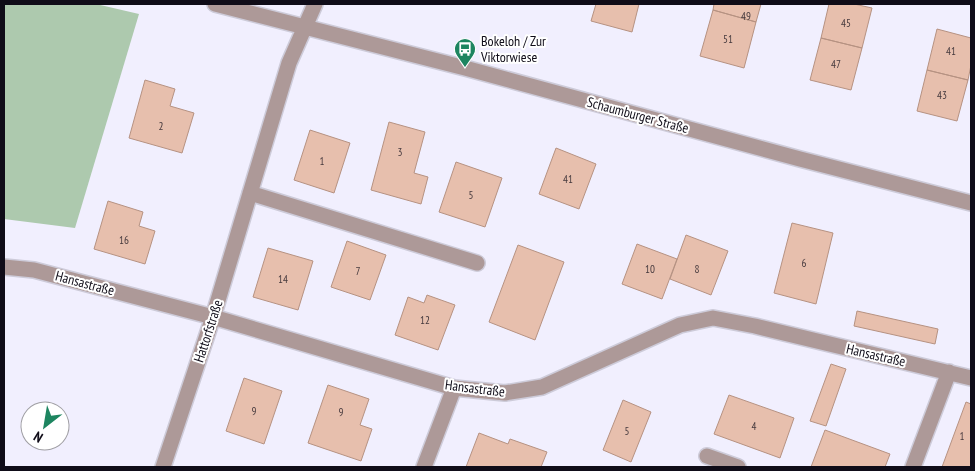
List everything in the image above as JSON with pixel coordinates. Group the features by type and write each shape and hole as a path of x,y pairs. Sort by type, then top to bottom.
{"street":[{"name":"Schaumburger Straße","path":"215,4 465,68 971,204"},
{"name":"Hattorfstraße","path":"163,467 213,317 288,62 315,4"},
{"path":"250,193 477,263"},
{"name":"Hansastraße","path":"4,267 34,270 213,317 454,388 505,394 542,387 680,325 713,318 755,326 971,378"},
{"path":"912,467 949,372"},
{"path":"424,467 454,388"},
{"path":"707,456 738,467"}],"green space":[{"path":"4,4 96,4 139,14 75,228 4,219"}],"building":[{"path":"596,4 639,4 632,32 591,21"},
{"path":"714,4 761,4 756,22 713,10"},
{"path":"829,4 854,4 872,8 862,48 821,38"},
{"path":"713,10 756,22 744,68 700,56"},
{"path":"937,29 971,38 971,65 968,80 927,70"},
{"path":"821,38 862,48 851,90 810,80"},
{"path":"927,70 968,80 957,121 917,111"},
{"path":"145,80 175,89 170,106 194,113 182,153 129,138"},
{"path":"389,122 425,132 414,173 428,177 421,204 371,190"},
{"path":"310,130 350,143 334,193 294,180"},
{"path":"556,148 596,164 579,209 539,194"},
{"path":"456,162 502,178 485,227 439,212"},
{"path":"108,201 143,212 139,226 155,231 145,264 94,249"},
{"path":"792,223 833,233 816,304 774,293"},
{"path":"686,235 728,251 711,295 670,279"},
{"path":"347,241 386,255 370,300 331,287"},
{"path":"637,244 677,259 662,299 622,284"},
{"path":"518,245 564,262 535,340 489,322"},
{"path":"268,248 313,261 298,310 253,297"},
{"path":"427,295 455,305 438,350 395,335 408,297 424,303"},
{"path":"857,311 938,329 935,344 854,326"},
{"path":"831,364 846,369 826,426 810,421"},
{"path":"244,378 282,391 264,444 226,431"},
{"path":"328,385 369,399 360,425 372,429 361,461 308,443"},
{"path":"729,395 794,418 780,458 714,434"},
{"path":"623,400 651,412 631,462 603,450"},
{"path":"966,402 971,404 971,467 942,467"},
{"path":"825,430 890,454 885,467 811,467"},
{"path":"479,433 508,444 510,439 547,452 541,467 466,467"}],"place":[{"name":"Bokeloh / Zur Viktorwiese","path":"465,68"}]}
